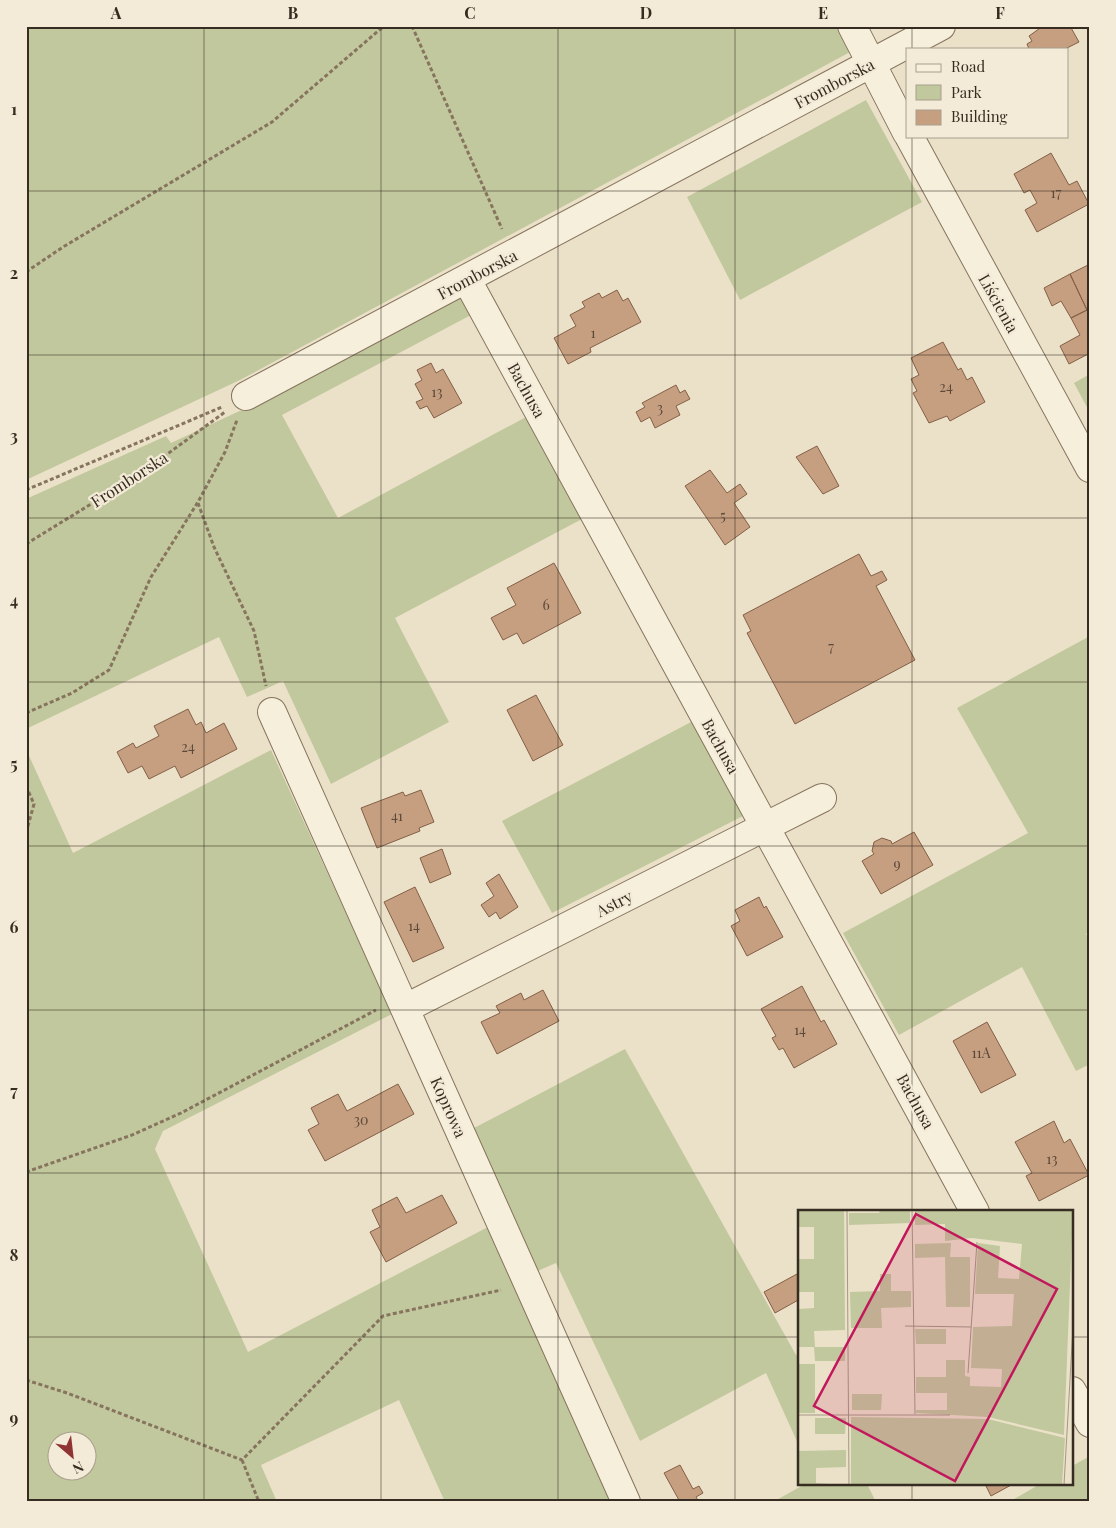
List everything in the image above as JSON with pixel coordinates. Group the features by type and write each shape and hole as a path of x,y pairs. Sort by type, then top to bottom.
{"street":[{"name":"Liścienia","path":"852,26 906,131"},
{"name":"Fromborska","path":"246,396 941,26"},
{"name":"Liścienia","path":"910,138 1090,468"},
{"name":"Bachusa","path":"467,280 975,1210"},
{"name":"Koprowa","path":"272,712 403,1002 526,1284 626,1502"},
{"name":"Astry","path":"403,1002 822,798"},
{"path":"1074,1395 1090,1423"}],"path":[{"path":"26,272 63,247 272,122 384,26"},
{"path":"412,26 513,255"},
{"path":"26,490 246,396"},
{"path":"26,713 72,692 109,670 152,578 198,502 225,452 246,396"},
{"name":"Fromborska","path":"26,544 140,474 246,396"},
{"path":"198,502 214,547 254,631 272,712"},
{"path":"26,786 34,804 26,834"},
{"path":"26,1172 132,1135 181,1113 403,1002"},
{"path":"242,1460 383,1316 526,1284"},
{"path":"26,1380 67,1393 242,1460 259,1502"}],"green space":[{"path":"26,26 839,26 852,51 240,380 26,480"},
{"path":"866,100 922,202 740,300 687,197"},
{"path":"462,295 471,315 282,415 338,518 526,417 582,519 395,618 449,722 331,784 283,681 247,697 219,637 26,729 26,499 166,436 171,443 295,385"},
{"path":"1090,374 1090,413 1074,383"},
{"path":"1090,636 1090,931 1086,934 1090,941 1090,1064 1076,1071 1022,967 899,1035 843,933 1028,833 957,708"},
{"path":"693,721 745,815 552,913 502,821"},
{"path":"26,749 73,853 271,750 392,1014 163,1131 155,1149 248,1352 488,1227 613,1502 445,1502 399,1400 261,1465 277,1502 26,1502"},
{"path":"625,1049 796,1355 798,1354 798,1444 766,1373 640,1441 556,1263 533,1273 474,1128"},
{"path":"1090,1456 1090,1502 1009,1502 1037,1486 1074,1486 1074,1465"},
{"path":"801,1486 868,1486 876,1502 773,1502"}],"building":[{"path":"1043,26 1070,26 1079,42 1067,48 1029,48 1027,44 1032,41 1029,36"},
{"path":"1051,153 1069,185 1077,181 1089,204 1037,232 1025,210 1037,203 1030,190 1024,193 1014,174"},
{"path":"1090,264 1090,308 1087,310 1070,274"},
{"path":"1070,274 1087,310 1071,318 1061,301 1052,306 1044,288"},
{"path":"617,290 623,301 628,298 641,322 590,348 591,352 568,364 554,338 576,326 570,315 585,307 582,302 599,293 602,298"},
{"path":"1087,310 1090,314 1090,353 1069,364 1060,346 1080,335 1071,318"},
{"path":"943,342 958,370 961,368 967,380 972,377 985,402 950,421 947,416 929,423 913,393 917,391 911,379 919,375 911,358"},
{"path":"431,363 436,373 443,369 462,403 434,418 427,406 420,409 416,402 423,399 415,384 422,380 417,370"},
{"path":"676,385 680,393 685,390 690,399 676,406 680,415 655,428 650,417 641,422 636,412 645,407 642,403"},
{"path":"817,446 839,486 823,494 796,457"},
{"path":"710,470 727,493 740,484 747,494 734,503 750,527 725,545 685,486"},
{"path":"859,554 871,576 882,571 887,580 876,586 915,660 795,724 747,633 751,631 743,615"},
{"path":"554,563 581,613 523,644 517,633 503,640 491,618 516,605 507,588"},
{"path":"536,695 563,745 533,761 507,710"},
{"path":"188,709 196,725 201,722 206,733 224,723 237,749 181,778 175,766 149,779 142,766 128,773 117,752 133,743 136,748 159,736 154,726"},
{"path":"421,790 434,822 419,828 420,831 377,848 361,808 403,792 405,796"},
{"path":"914,832 933,865 881,894 862,861 874,854 872,851 874,842 882,838 891,841 892,844"},
{"path":"442,849 451,874 430,883 420,858"},
{"path":"499,874 518,907 500,919 496,912 489,917 481,905 494,896 486,883"},
{"path":"415,887 444,948 413,962 384,902"},
{"path":"759,897 783,937 747,956 731,926 740,921 735,910"},
{"path":"802,986 821,1022 824,1020 837,1044 794,1068 783,1048 779,1050 772,1038 776,1036 761,1009"},
{"path":"543,990 559,1021 497,1054 481,1022 500,1013 496,1006 521,993 524,1000"},
{"path":"987,1022 1016,1075 981,1093 953,1041"},
{"path":"398,1084 414,1114 325,1161 308,1130 319,1124 311,1108 338,1094 347,1111"},
{"path":"1054,1121 1064,1143 1070,1139 1089,1175 1039,1201 1026,1176 1032,1173 1015,1142"},
{"path":"442,1195 457,1223 386,1262 370,1232 380,1227 372,1210 397,1197 406,1213"},
{"path":"797,1274 798,1275 798,1300 775,1313 764,1292"},
{"path":"680,1465 693,1489 699,1486 703,1493 696,1497 699,1502 680,1502 664,1473"},
{"path":"986,1486 1009,1486 991,1496"}]}
